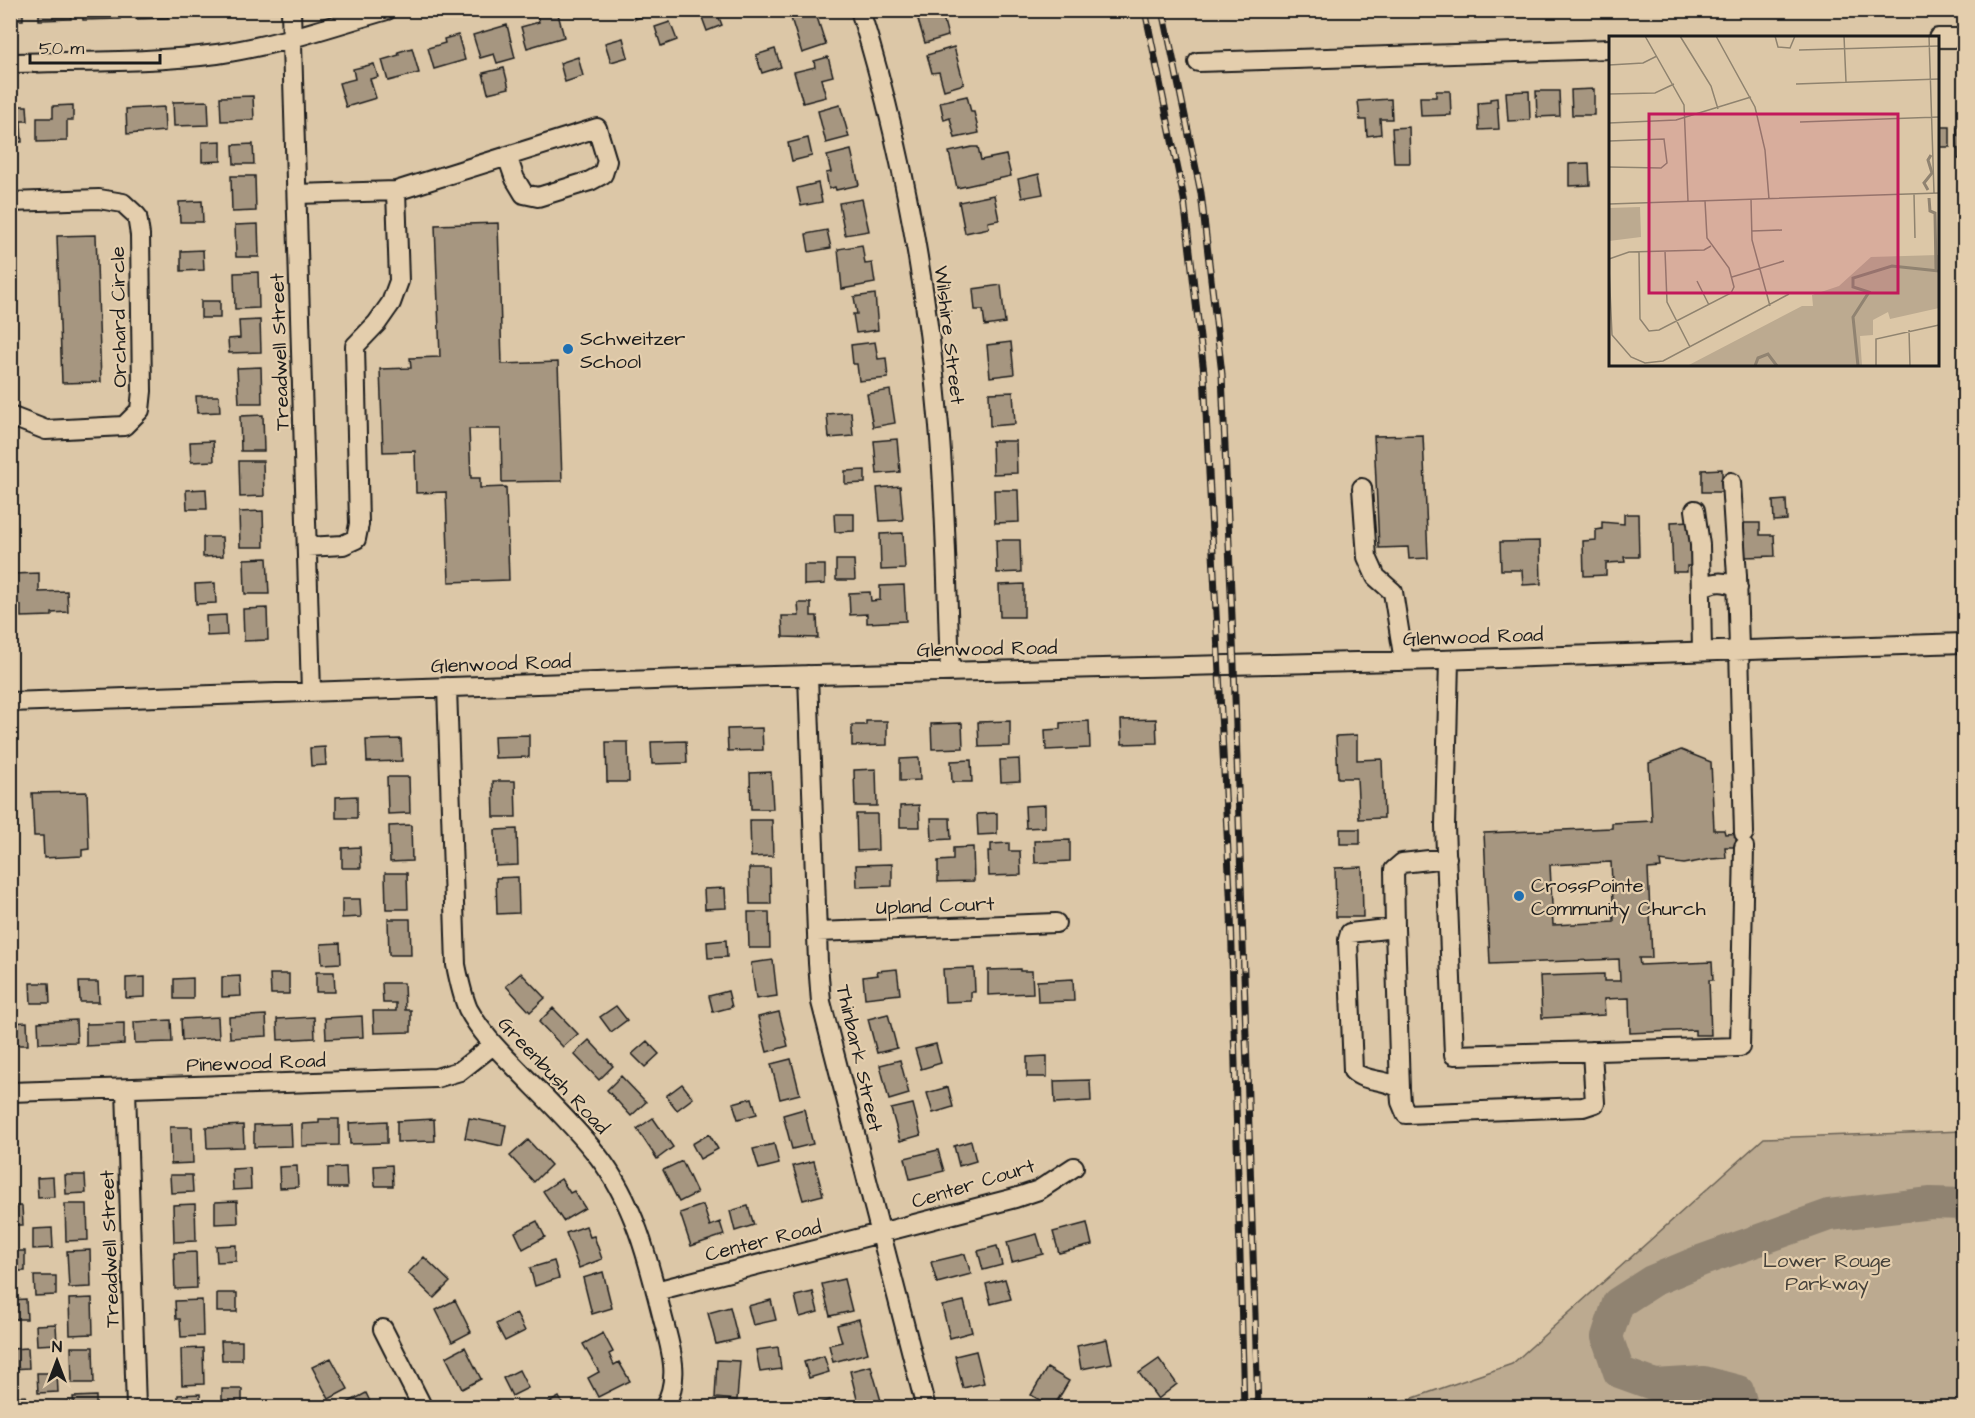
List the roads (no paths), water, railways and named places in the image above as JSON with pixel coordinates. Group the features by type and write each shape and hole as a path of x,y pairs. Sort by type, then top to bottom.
{"street":[{"name":"Treadwell Street","path":"291,10 311,692"},
{"path":"10,63 187,57 256,46 387,10"},
{"name":"Wilshire Street","path":"860,10 903,180 927,319 939,425 950,672"},
{"path":"1939,38 1965,38"},
{"path":"1198,62 1609,49"},
{"path":"297,194 396,191 507,156 597,128 607,161 603,174 590,182 538,196 524,194 515,179 507,156"},
{"path":"307,548 343,545 356,539 359,525 355,346 377,323 391,303 399,281 396,191"},
{"name":"Orchard Circle","path":"10,202 99,199 123,203 137,216 140,235 142,391 140,410 124,426 46,430 10,416"},
{"path":"1449,660 1445,826 1455,1055 1740,1047 1744,840 1738,588 1731,482"},
{"path":"1362,488 1367,557 1376,577 1393,592 1404,661"},
{"path":"1695,510 1699,530 1702,651"},
{"path":"1701,588 1721,582 1738,588"},
{"name":"Glenwood Road","path":"10,702 808,675 1449,660 1965,643"},
{"name":"Thinbark Street","path":"808,675 817,932 822,1002 926,1407"},
{"name":"Greenbush Road","path":"447,687 456,965 460,987 469,1010 493,1045 603,1163 625,1199 636,1223 656,1291 675,1370 671,1392 664,1407"},
{"path":"1447,858 1402,863 1394,870 1400,1089 1401,1102 1406,1114 1583,1107 1595,1102 1592,1051"},
{"name":"Upland Court","path":"817,932 1056,923"},
{"path":"1395,928 1350,933 1348,940 1353,1071 1360,1077 1392,1083 1400,1089"},
{"name":"Pinewood Road","path":"10,1092 436,1078 460,1071 493,1045"},
{"name":"Treadwell Street","path":"126,1089 136,1407"},
{"name":"Center Court","path":"881,1233 1039,1190 1074,1167"},
{"name":"Center Road","path":"656,1291 881,1233"},
{"path":"383,1329 423,1407"}],"waterway":[{"path":"1743,1408 1738,1391 1704,1382 1655,1385 1619,1372 1607,1337 1618,1303 1652,1281 1700,1261 1829,1215 1931,1203 1964,1204"}],"railway":[{"path":"1145,10 1184,199 1204,373 1231,912 1244,1408"},
{"path":"1163,10 1201,193 1222,374 1234,665 1258,1408"}],"place":[{"name":"Schweitzer School","path":"568,349"},
{"name":"CrossPointe Community Church","path":"1519,896"}],"park label":[{"name":"Lower Rouge Parkway","path":"1827,1272"}]}
